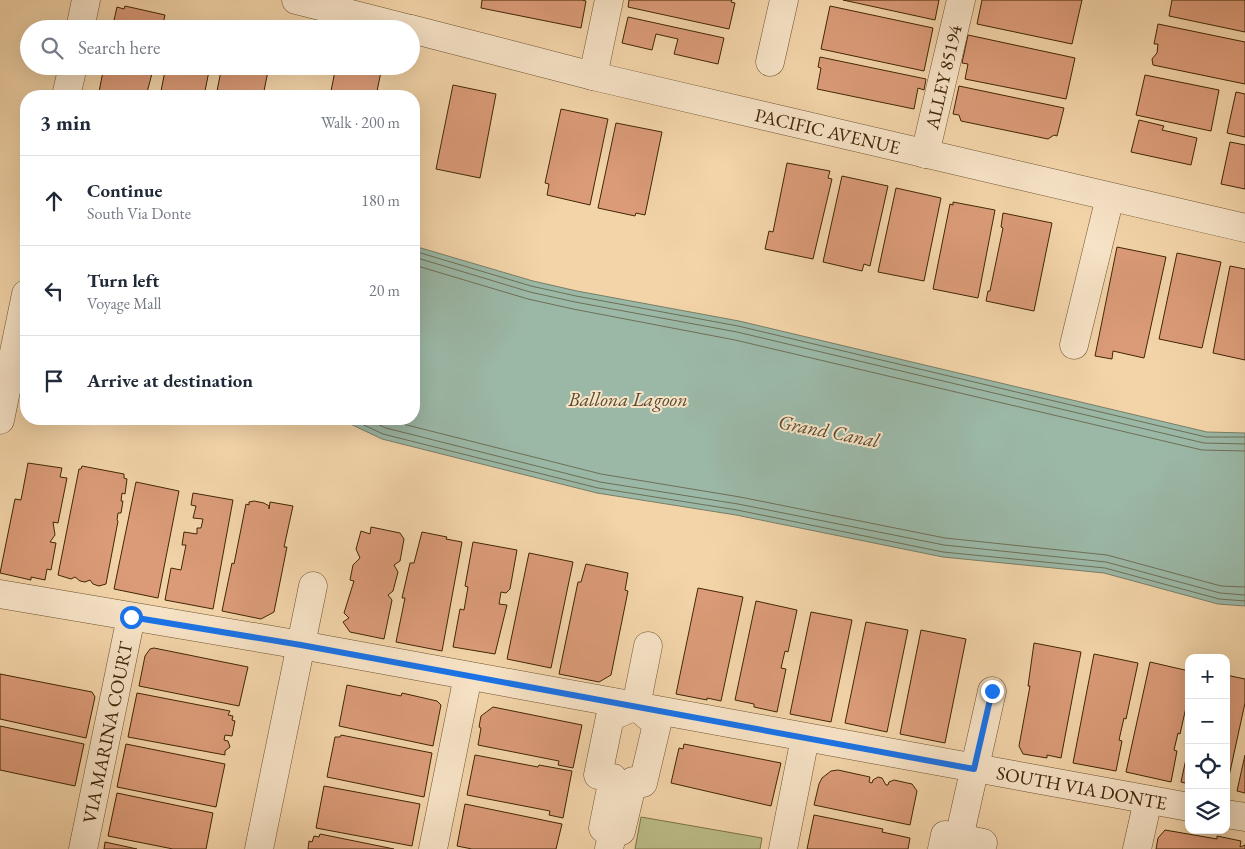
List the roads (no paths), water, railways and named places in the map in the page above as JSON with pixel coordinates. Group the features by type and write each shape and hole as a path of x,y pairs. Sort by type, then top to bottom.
{"street":[{"path":"82,20 86,0"},
{"name":"PACIFIC AVENUE","path":"296,0 375,20"},
{"path":"593,76 609,0"},
{"path":"770,62 784,0"},
{"name":"ALLEY 85194","path":"925,154 961,0"},
{"name":"PACIFIC AVENUE","path":"420,32 593,76 1245,228"},
{"path":"67,90 70,75"},
{"path":"1074,345 1110,197"},
{"path":"0,420 20,323"},
{"path":"259,849 313,586"},
{"name":"SOUTH VIA DONTE","path":"0,594 301,645 1185,806"},
{"name":"VIA MARINA COURT","path":"83,849 131,617"},
{"path":"636,706 648,646"},
{"path":"434,849 468,676"},
{"path":"961,845 974,769 992,691"},
{"path":"636,706 656,724 643,783 633,781 621,831 611,840 603,828 613,778 598,774 610,717 636,706"},
{"path":"783,849 806,738"},
{"path":"1137,849 1148,800"},
{"path":"1230,815 1245,817"}],"water":[{"name":"Ballona Lagoon","path":"420,248 533,281 577,291 739,321 1207,432 1245,433 1245,606 1218,604 1104,573 943,557 736,515 597,493 382,439 353,425 420,425"}],"water label":[{"name":"Grand Canal","path":"829,431"}]}
